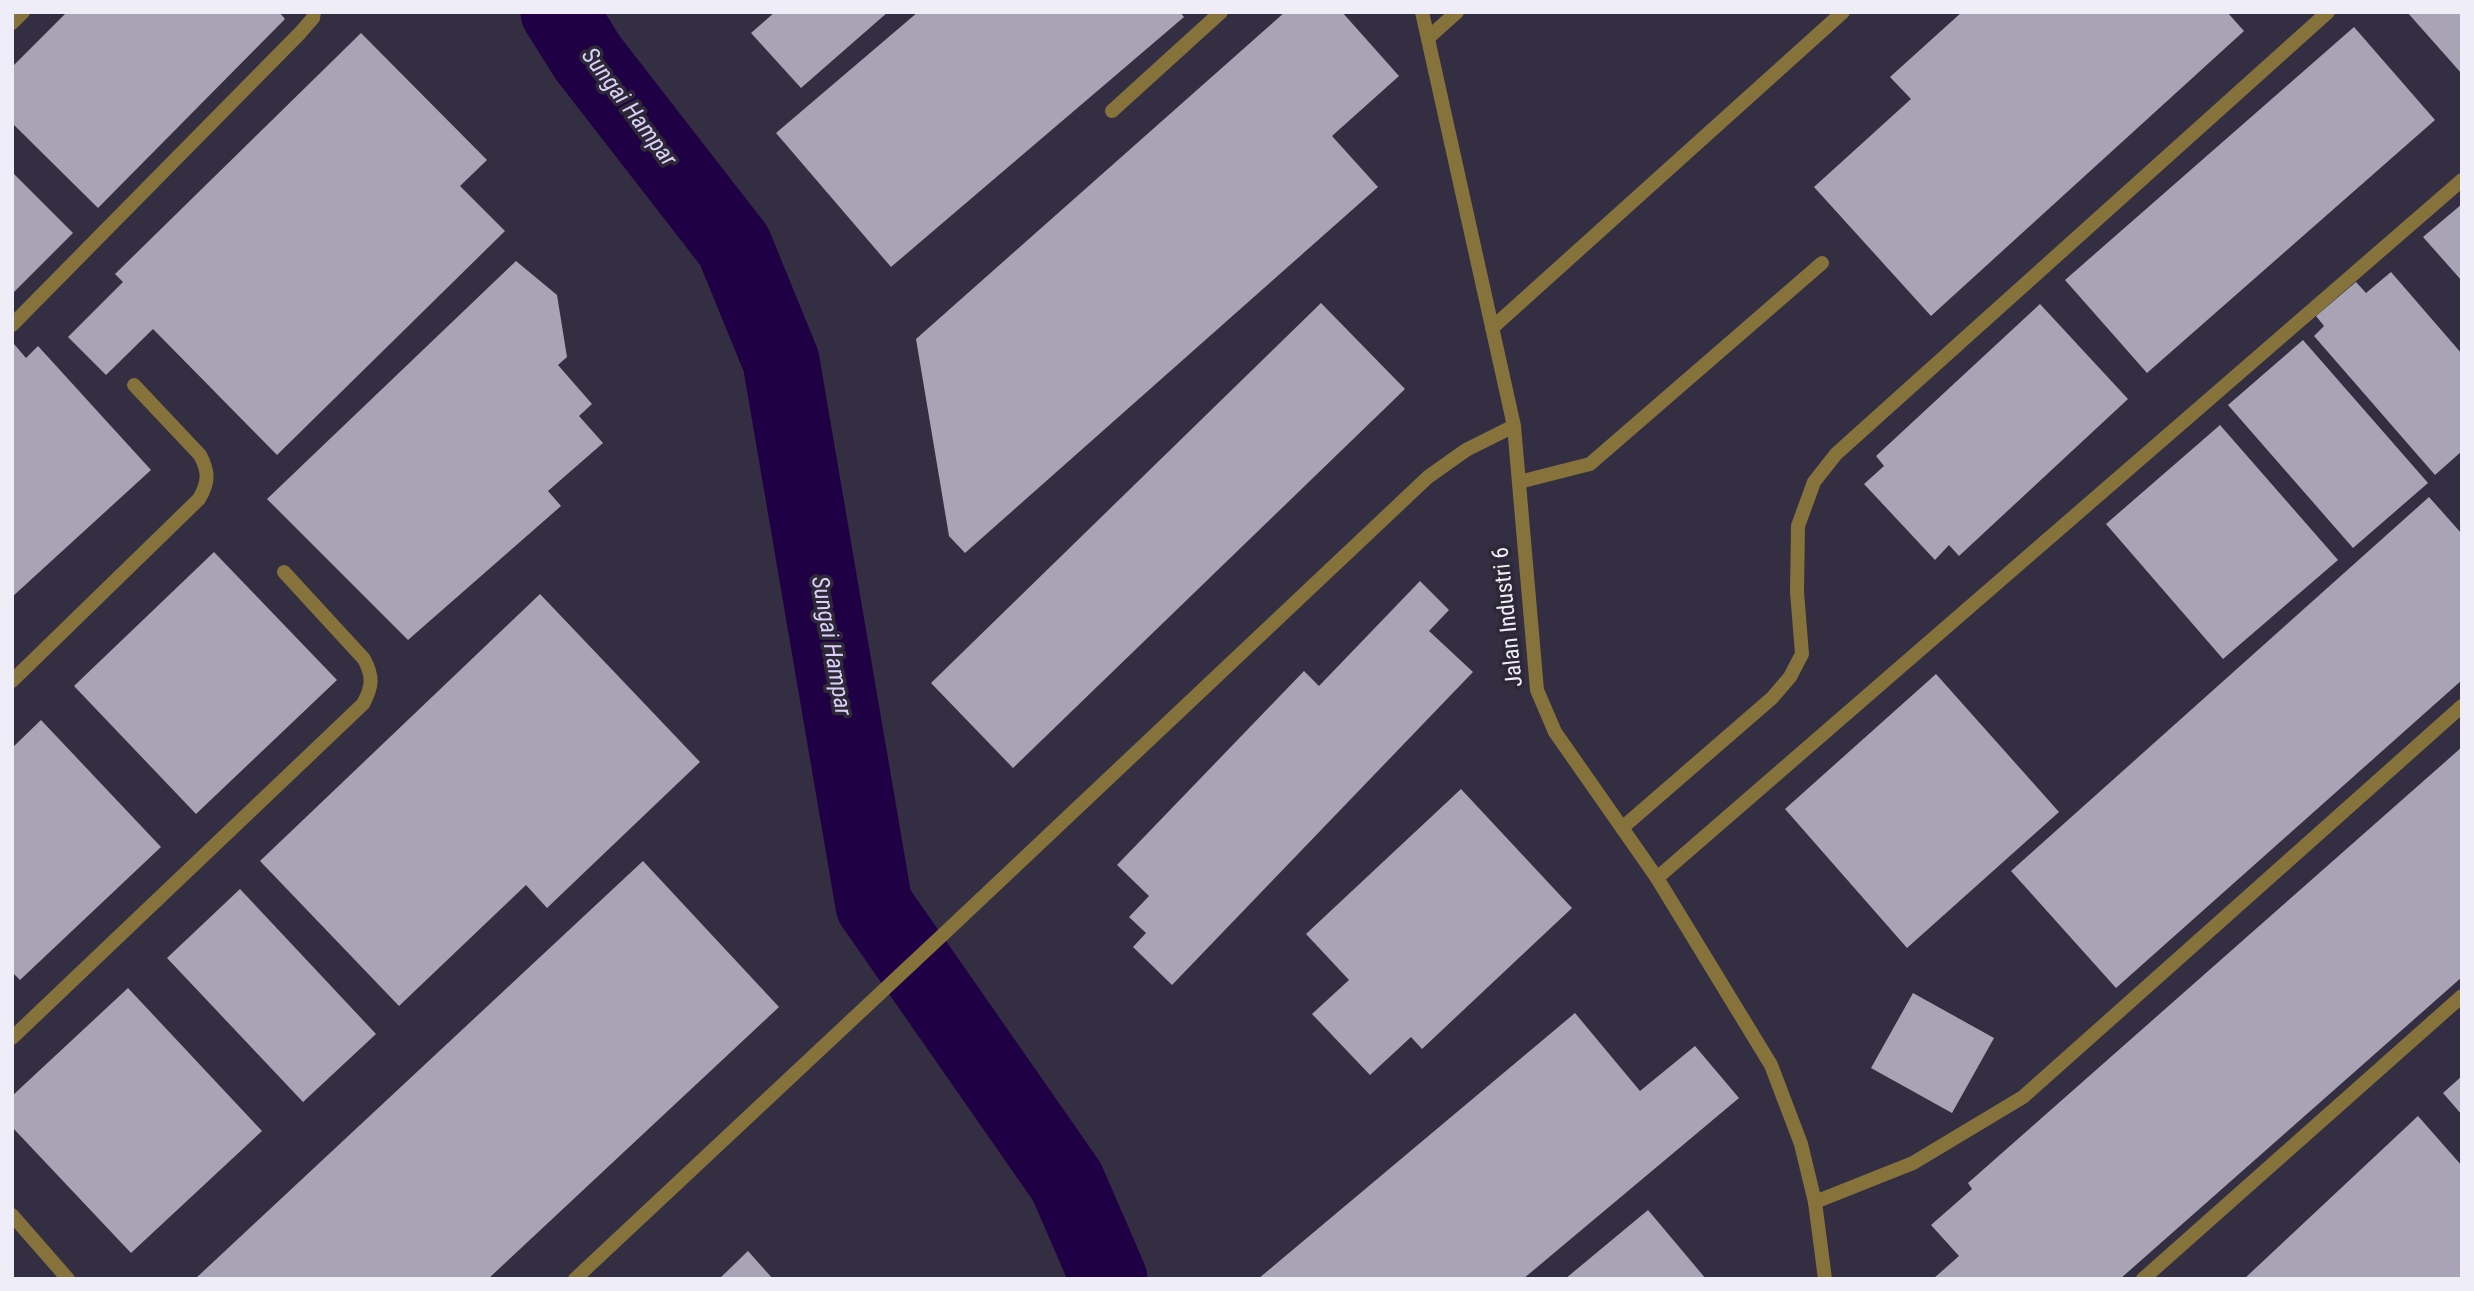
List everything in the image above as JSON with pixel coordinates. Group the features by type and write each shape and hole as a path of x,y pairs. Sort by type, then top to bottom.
{"street":[{"path":"12,23 23,12"},
{"path":"12,325 300,33 313,18 314,12"},
{"path":"1112,111 1221,12"},
{"name":"Jalan Industri 6","path":"1422,12 1514,426 1537,690 1555,732 1657,878 1771,1065 1801,1144 1815,1202 1825,1279"},
{"path":"1428,38 1457,12"},
{"path":"1492,328 1843,12"},
{"path":"1622,828 1772,698 1790,677 1802,653 1797,592 1798,526 1814,482 1836,454 2328,12"},
{"path":"1657,878 2462,180"},
{"path":"1519,482 1590,464 1822,263"},
{"path":"12,681 199,499 207,485 208,469 200,455 134,384"},
{"path":"575,1279 1428,477 1466,450 1514,426"},
{"path":"12,1038 363,704 371,690 372,674 364,659 284,572"},
{"path":"1815,1202 1913,1163 2023,1097 2462,706"},
{"path":"2143,1279 2462,996"},
{"path":"12,1215 68,1279"}],"shaded area":[{"path":"12,12 2462,12 2462,1279 12,1279"}],"building":[{"path":"67,12 279,12 285,19 98,208 12,123 12,67"},
{"path":"775,12 888,12 801,88 751,33"},
{"path":"918,12 1180,12 1184,17 891,267 776,133"},
{"path":"1285,12 1342,12 1399,76 1332,136 1378,187 965,553 949,536 916,339"},
{"path":"1962,12 2227,12 2244,31 1931,316 1814,187 1911,99 1890,77"},
{"path":"2407,12 2462,12 2462,74"},
{"path":"2354,27 2435,120 2147,373 2065,280"},
{"path":"361,33 487,160 460,186 505,231 277,455 153,329 106,375 68,337 123,282 115,274"},
{"path":"12,172 73,233 12,294"},
{"path":"2462,204 2462,281 2423,237"},
{"path":"516,261 557,295 567,357 558,365 592,404 579,416 603,443 548,491 561,506 408,640 267,499"},
{"path":"2391,272 2462,354 2462,451 2435,475 2314,336 2324,326 2316,316 2356,282 2366,293"},
{"path":"1321,303 1405,389 1013,768 931,683"},
{"path":"2040,304 2128,399 1959,556 1949,545 1935,560 1864,484 1884,466 1876,456"},
{"path":"2303,340 2428,483 2353,548 2228,405"},
{"path":"14,344 26,358 38,346 151,470 12,597"},
{"path":"2220,425 2338,560 2223,659 2106,524"},
{"path":"2429,497 2462,534 2462,680 2116,988 2011,871"},
{"path":"214,552 337,680 196,814 74,686"},
{"path":"1420,581 1449,610 1429,631 1473,672 1172,985 1133,947 1146,933 1129,917 1149,896 1117,865 1304,671 1319,686"},
{"path":"540,594 700,762 547,908 526,885 399,1006 260,861"},
{"path":"1936,674 2059,812 1907,948 1785,809"},
{"path":"41,720 161,847 20,980 12,972 12,748"},
{"path":"2462,747 2462,977 2120,1279 1933,1279 1959,1256 1931,1225 1972,1189 1968,1183"},
{"path":"1461,789 1572,908 1422,1049 1411,1037 1370,1075 1312,1014 1349,980 1306,934"},
{"path":"643,861 779,1007 488,1279 195,1279"},
{"path":"240,889 376,1034 303,1102 167,958"},
{"path":"128,988 262,1131 131,1253 12,1127 12,1096"},
{"path":"1913,993 1994,1038 1952,1113 1871,1068"},
{"path":"1575,1013 1640,1091 1695,1046 1739,1098 1523,1279 1258,1279"},
{"path":"2462,1076 2462,1115 2443,1093"},
{"path":"2418,1116 2462,1166 2462,1275 2457,1279 2244,1279"},
{"path":"1648,1210 1706,1279 1565,1279"},
{"path":"748,1251 773,1279 719,1279"}],"waterway":[{"name":"Sungai Hampar","path":"559,12 588,58 734,246 781,361 874,905 1067,1182 1109,1279"}]}
